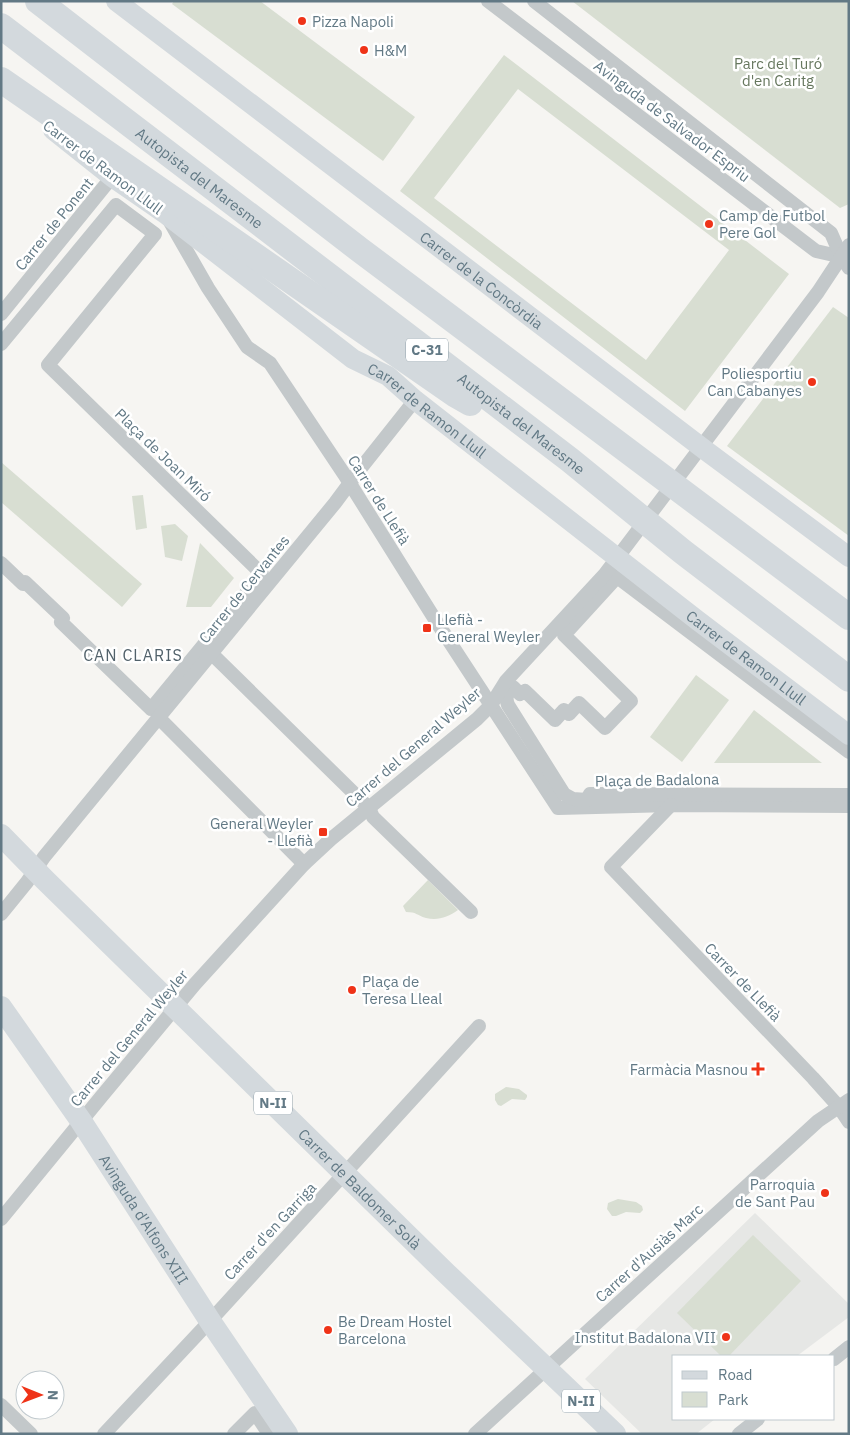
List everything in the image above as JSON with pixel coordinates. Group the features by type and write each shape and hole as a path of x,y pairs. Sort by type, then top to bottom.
{"highway":[{"name":"C-31","path":"38,1 360,250 845,612"},
{"name":"Autopista del Maresme","path":"1,26 570,460 683,552 849,679"},
{"path":"1,80 456,395 570,460"}],"main road":[{"name":"Carrer de Baldomer Solà","path":"1,835 446,1273 615,1434"},
{"name":"Avinguda d'Alfons XIII","path":"1,1007 82,1122 210,1321 287,1434"}],"street":[{"name":"Carrer de la Concòrdia","path":"116,1 705,450 849,557"},
{"name":"Avinguda de Salvador Espriu","path":"488,1 816,251 846,254"},
{"name":"Avinguda de Salvador Espriu","path":"534,1 831,233 846,254 849,268"},
{"name":"Carrer de Ramon Llull","path":"1,87 112,177 166,215 353,359 388,376 415,400 697,620 849,735"},
{"name":"Carrer de Ponent","path":"1,314 112,177"},
{"name":"Plaça de Joan Miró","path":"1,344 116,205 155,234 48,365 262,574 151,709 62,622 63,618 25,582 23,584 1,563"},
{"name":"Carrer de Llefià","path":"166,215 208,288 247,347 270,364 350,483 436,621 558,808"},
{"name":"Carrer del General Weyler","path":"1,1219 196,984 304,864 491,705 506,681 606,574 846,254"},
{"name":"Carrer de Cervantes","path":"1,914 44,857 212,654 415,400"},
{"name":"Plaça de Badalona","path":"849,752 617,577 564,635 631,701 605,728 579,703 569,714 564,710 556,720 525,691 520,694 513,687 506,696 508,705 564,794 573,799 587,800 590,794 849,795"},
{"path":"212,654 369,808 373,817 471,912"},
{"path":"158,717 304,864"},
{"name":"Carrer de Llefià","path":"671,805 611,867 844,1104 849,1122"},
{"name":"Plaça de Badalona","path":"558,808 671,805 849,806"},
{"name":"Carrer d'en Garriga","path":"104,1434 210,1321 479,1026"},
{"name":"Carrer d'Ausiàs Marc","path":"475,1434 818,1121 844,1104"},
{"path":"835,1357 849,1347"},
{"path":"1,1405 31,1434"},
{"path":"234,1434 254,1413 269,1434"},
{"path":"739,1434 757,1420"}],"shaded area":[{"name":"Institut Badalona VII","path":"755,1213 849,1304 849,1317 798,1355 672,1355 672,1420 714,1420 696,1434 642,1434 585,1379"}],"green space":[{"path":"174,1 260,1 415,117 383,161 172,4"},
{"name":"Parc del Turó d'en Caritg","path":"572,1 849,1 849,204 840,208"},
{"name":"Camp de Futbol Pere Gol","path":"504,55 789,274 685,411 400,191","holes":["518,89 729,250 646,360 434,198"]},
{"name":"Poliesportiu Can Cabanyes","path":"833,307 849,318 849,536 727,446"},
{"path":"1,462 142,584 122,607 1,502"},
{"path":"143,495 147,528 136,530 132,496"},
{"path":"175,524 188,536 182,561 165,557 161,526"},
{"path":"200,543 234,578 211,607 186,607"},
{"path":"696,675 729,700 682,762 650,737"},
{"path":"754,710 822,763 714,763"},
{"path":"428,880 458,910 439,919 426,918 415,913 406,912 403,906"},
{"path":"506,1087 519,1089 527,1097 525,1100 512,1099 501,1106 498,1105 495,1100 495,1094"},
{"path":"618,1199 636,1202 642,1206 643,1210 640,1213 626,1212 612,1216 607,1209 608,1203"},
{"path":"753,1235 801,1281 730,1355 720,1355 677,1313"}],"place":[{"name":"Pizza Napoli","path":"302,21"},
{"name":"H&M","path":"364,50"},
{"name":"Camp de Futbol Pere Gol","path":"709,224"},
{"name":"Poliesportiu Can Cabanyes","path":"812,382"},
{"name":"Llefià - General Weyler","path":"427,628"},
{"name":"General Weyler - Llefià","path":"323,832"},
{"name":"Plaça de Teresa Lleal","path":"352,990"},
{"name":"Farmàcia Masnou","path":"758,1069"},
{"name":"Parroquia de Sant Pau","path":"825,1193"},
{"name":"Be Dream Hostel Barcelona","path":"328,1330"},
{"name":"Institut Badalona VII","path":"726,1337"}],"district":[{"name":"CAN CLARIS","path":"133,655"}]}
